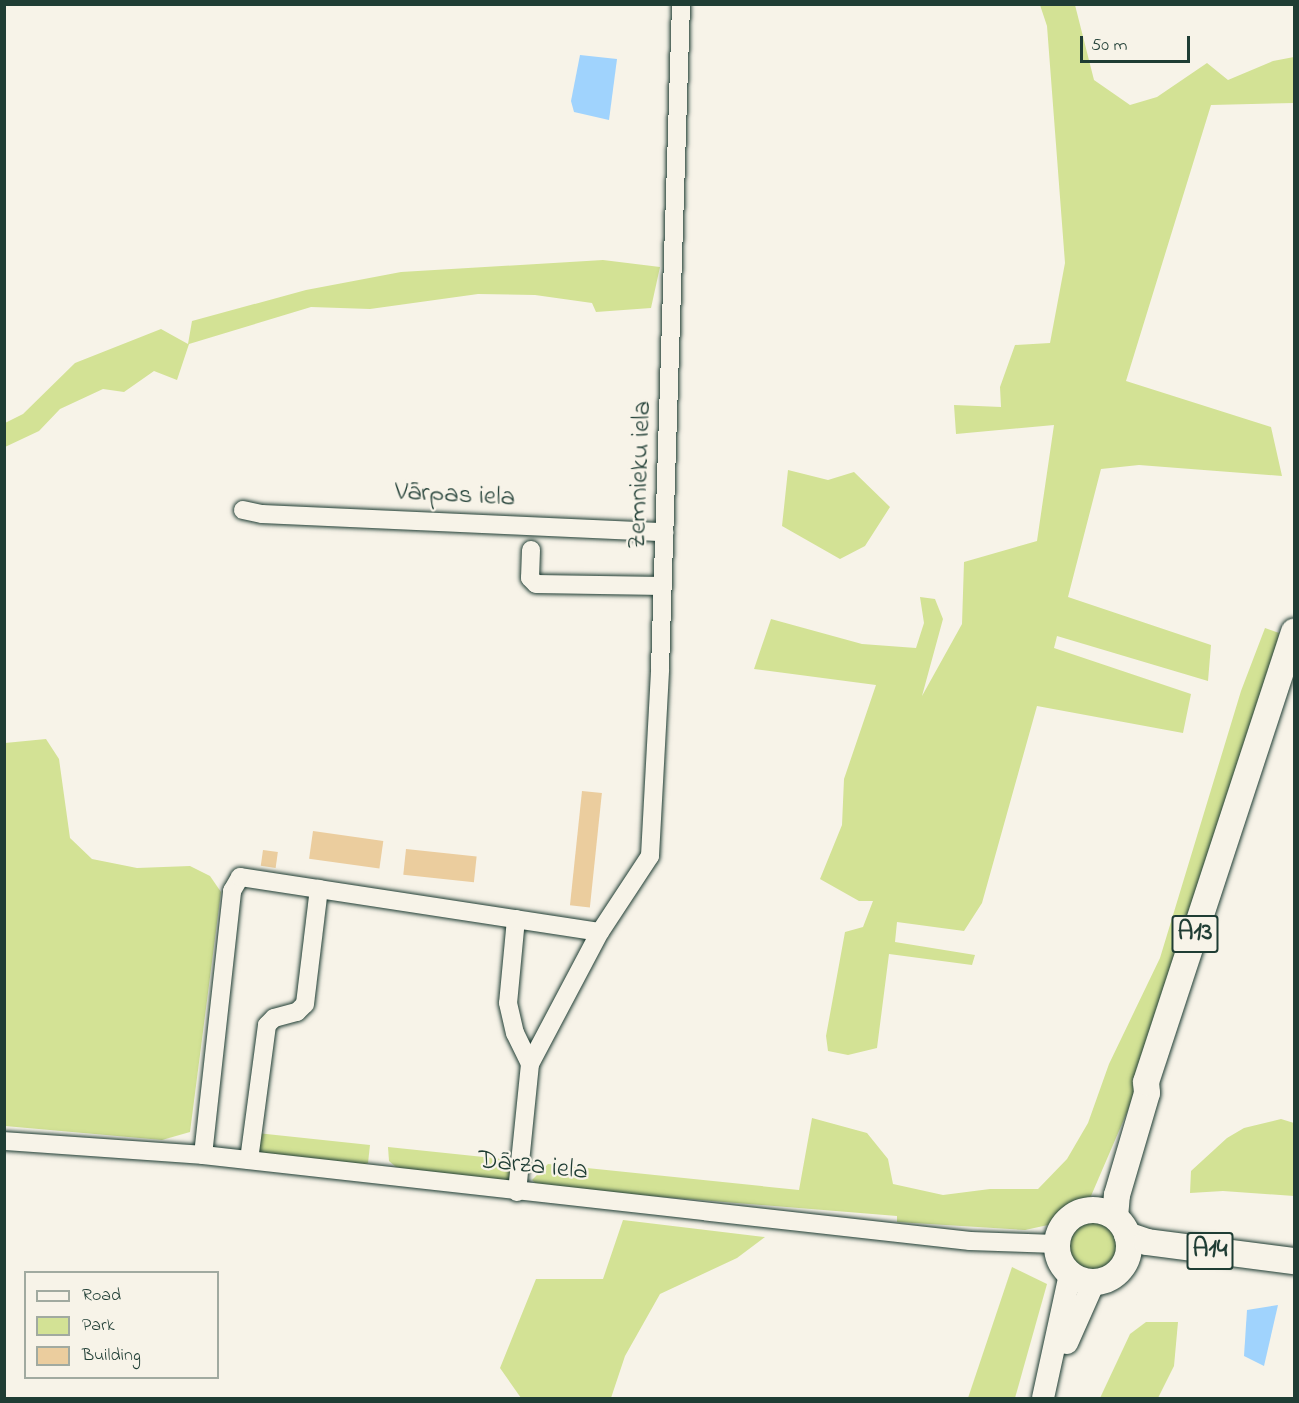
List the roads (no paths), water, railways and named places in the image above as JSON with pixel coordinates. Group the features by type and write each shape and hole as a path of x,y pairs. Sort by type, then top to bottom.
{"highway":[{"name":"A13","path":"1082,1278 1113,1276 1115,1230 1138,1091 1146,1082 1294,632"},
{"path":"1082,1278 1063,1266 1056,1244 1059,1233 1072,1216 1115,1230"},
{"name":"A14","path":"1115,1230 1148,1242 1228,1255 1294,1261"},
{"name":"A14","path":"1115,1230 1204,1261 1294,1269"}],"main road":[{"path":"1046,1390 1082,1278"}],"street":[{"name":"Zemnieku iela","path":"530,1064 600,932 650,856 665,532 681,4"},
{"name":"Vārpas iela","path":"243,510 262,514 665,532"},
{"path":"531,550 530,578 536,584 663,586"},
{"path":"203,1155 232,891 240,878 600,932"},
{"path":"249,1160 267,1025 274,1018 297,1012 309,993 319,889"},
{"path":"516,919 508,1003 511,1022 530,1064 517,1192"},
{"name":"Dārza iela","path":"4,1141 203,1155 970,1241 1056,1244"}],"water":[{"path":"580,55 617,59 609,120 574,112 571,101"},
{"path":"1278,1305 1264,1366 1244,1356 1247,1310"}]}
